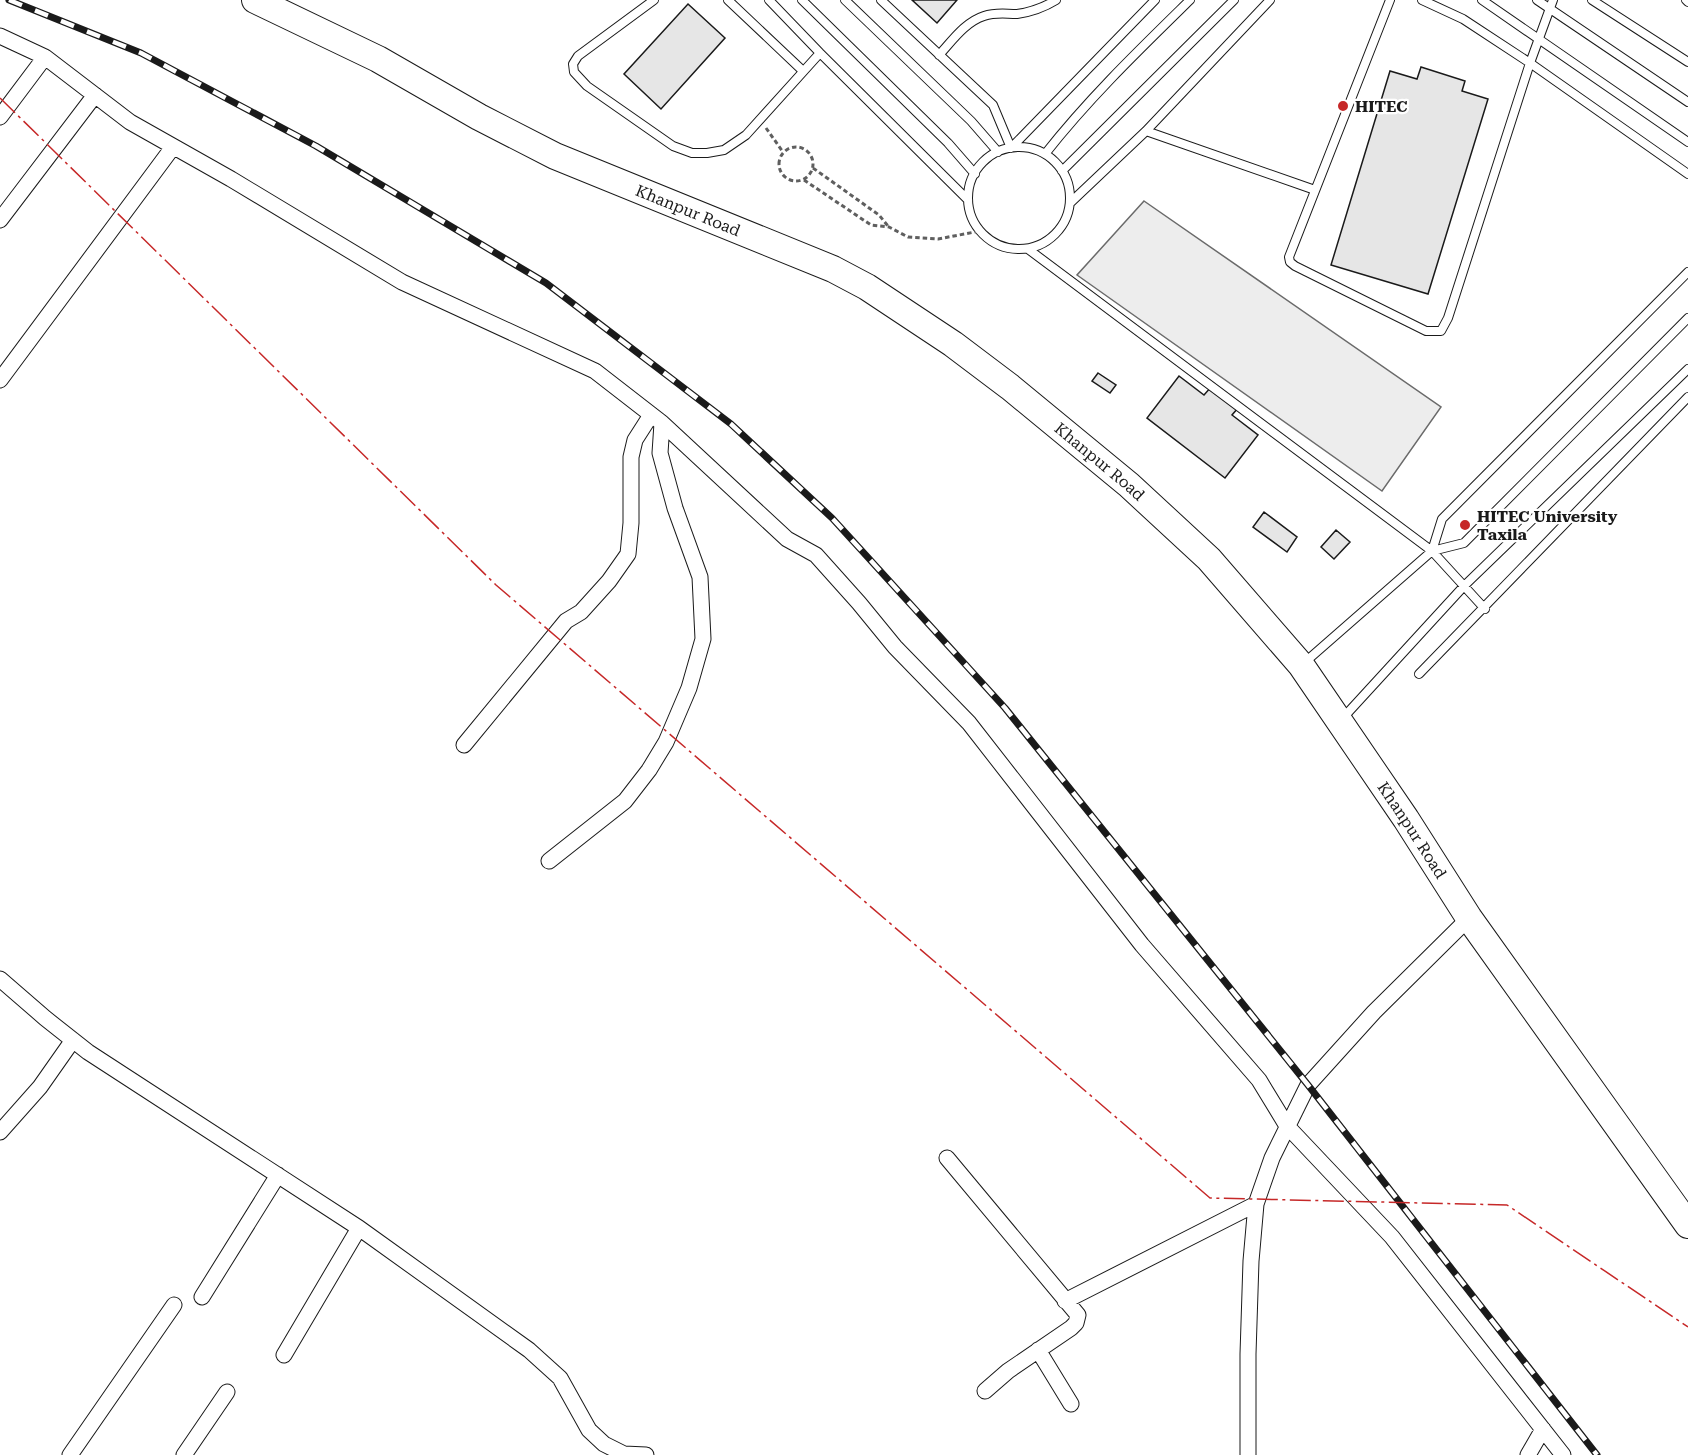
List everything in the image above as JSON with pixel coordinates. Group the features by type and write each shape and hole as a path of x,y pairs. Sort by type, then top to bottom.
{"highway":[{"name":"Khanpur Road","path":"255,0 378,59 479,117 555,156 833,269 867,287 953,344 1069,434 1129,485 1209,559 1301,665 1406,819 1469,918 1688,1224"}],"street":[{"path":"0,36 45,57 130,122 231,179 402,282 595,371 657,419 787,539 816,555 895,648 969,723 1142,945 1259,1080 1287,1126 1392,1238 1563,1455"},
{"path":"0,117 45,57"},
{"path":"0,220 95,95"},
{"path":"0,380 173,147"},
{"path":"464,745 566,621 581,612 609,581 628,554 631,523 631,458 635,440 657,419"},
{"path":"549,861 625,801 649,770 666,742 689,688 704,639 700,577 675,508 660,453 657,419"},
{"path":"1248,1455 1248,1354 1256,1204 1272,1158 1308,1085 1374,1012 1469,918"},
{"path":"0,979 88,1052 359,1228 530,1350 560,1378 589,1430 604,1444 624,1454 646,1455"},
{"path":"0,1132 40,1087 74,1040"},
{"path":"947,1158 1078,1315 1078,1319 1071,1328 1008,1371 985,1391"},
{"path":"202,1298 278,1175"},
{"path":"1065,1301 1256,1204"},
{"path":"284,1355 359,1228"},
{"path":"70,1455 174,1305"},
{"path":"1038,1350 1071,1404"},
{"path":"184,1455 227,1392"},
{"path":"1528,1455 1543,1430"}],"lane":[{"path":"654,0 578,56 573,64 574,72 579,79 673,146 692,153 724,150 746,135 820,53"},
{"path":"728,0 803,71"},
{"path":"769,0 968,200"},
{"path":"802,0 948,143 975,174"},
{"path":"845,0 971,121 998,152"},
{"path":"881,0 993,105 1011,148"},
{"path":"939,55 968,24 983,16 997,12 1016,14 1041,9 1056,0"},
{"path":"1011,148 1155,0"},
{"path":"1046,154 1064,130 1116,73 1190,0"},
{"path":"1062,171 1234,0"},
{"path":"1070,203 1146,131 1270,0"},
{"path":"1390,0 1289,257 1290,262 1295,266 1426,331 1441,331 1448,318 1551,4"},
{"path":"1422,0 1463,19 1688,174"},
{"path":"1482,0 1688,142"},
{"path":"1537,0 1551,4 1688,102"},
{"path":"1592,0 1688,62"},
{"path":"1146,131 1316,190"},
{"path":"1024,147 1046,154 1062,171 1070,190 1067,216 1061,228 1041,245 1014,250 1001,247 989,241 972,220 968,200 971,181 986,159 998,152 1024,147"},
{"path":"1028,249 1432,551 1485,609"},
{"path":"1432,551 1442,519 1688,272"},
{"path":"1301,665 1432,551 1464,543 1688,318"},
{"path":"1339,722 1464,586 1688,369"},
{"path":"1419,674 1485,609 1688,397"}],"path":[{"path":"760,119 783,153"},
{"path":"802,148 812,157 813,168 809,176 804,180 790,181 780,172 780,159 783,153 789,149 802,148"},
{"path":"813,168 879,215 889,227"},
{"path":"804,180 871,225 889,227 908,237 938,239 980,231"}],"shaded area":[{"path":"1144,201 1441,407 1382,491 1077,275"}],"building":[{"path":"912,0 957,0 937,23"},
{"path":"688,4 725,38 661,109 624,74"},
{"path":"1421,67 1465,81 1462,91 1488,99 1428,294 1331,265 1390,71 1417,79"},
{"path":"1098,373 1116,385 1110,393 1092,381"},
{"path":"1179,376 1204,395 1211,387 1238,408 1232,415 1258,435 1225,478 1147,418"},
{"path":"1264,512 1297,537 1287,552 1253,527"},
{"path":"1336,530 1350,542 1334,559 1321,547"}],"railway":[{"path":"9,0 141,53 316,146 546,283 731,424 832,518 1005,708 1308,1085 1597,1455"}],"power":[{"path":"0,98 496,585 1210,1198 1507,1205 1688,1327"}],"place":[{"name":"HITEC","path":"1343,106"},
{"name":"HITEC University Taxila","path":"1465,525"}]}
